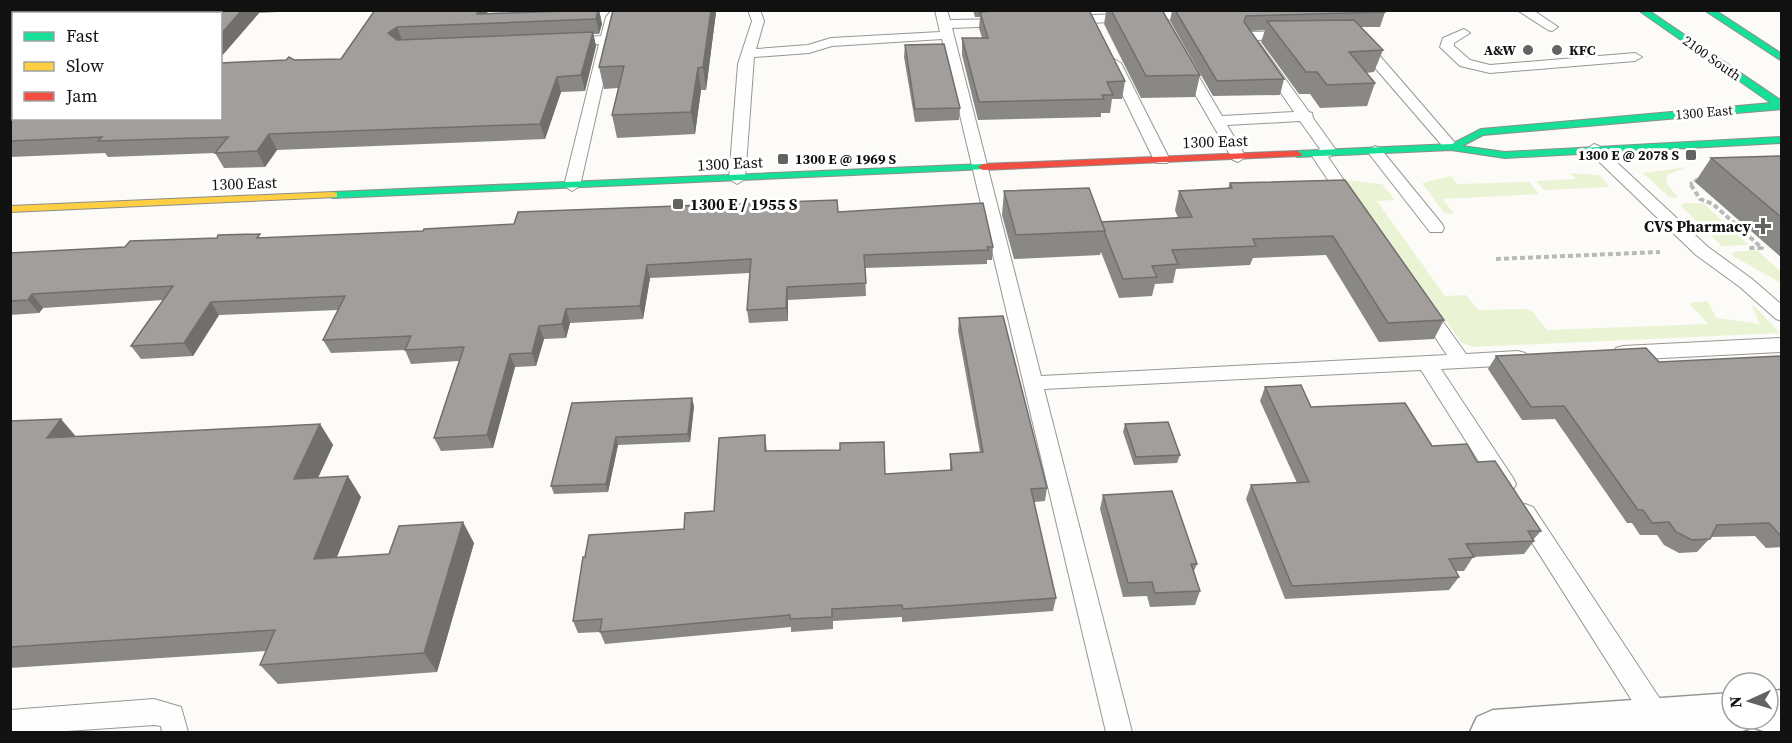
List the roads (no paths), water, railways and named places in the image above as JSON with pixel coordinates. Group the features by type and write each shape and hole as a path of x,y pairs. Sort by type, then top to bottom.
{"main road":[{"name":"2100 South","path":"1642,10 1781,106"},
{"path":"1708,10 1782,58"},
{"name":"1300 East","path":"1451,147 1481,132 1781,106"},
{"name":"1300 East","path":"10,209 1451,147 1505,155 1782,140"}],"street":[{"path":"1493,732 1720,715"}],"lane":[{"path":"572,186 612,17 618,10"},
{"path":"737,179 745,64 758,21 754,10"},
{"path":"1524,10 1552,27"},
{"path":"1058,20 1095,24 1158,16 1210,14"},
{"path":"1158,16 1169,35"},
{"path":"748,54 809,49 831,42 944,23 1012,21"},
{"path":"944,23 1119,732"},
{"path":"1305,35 1245,32 1307,116 1324,153 1361,217"},
{"path":"1464,33 1448,41 1448,48 1465,63 1490,69 1635,57"},
{"path":"1351,35 1359,40 1451,147"},
{"path":"550,42 607,40"},
{"path":"1108,51 1162,160"},
{"path":"1180,54 1238,157"},
{"path":"1218,121 1307,116"},
{"path":"1594,149 1702,250 1746,283 1782,315"},
{"path":"1375,151 1436,228"},
{"path":"1414,294 1461,361"},
{"path":"1603,354 1782,345"},
{"path":"1033,382 1532,357"},
{"path":"1427,363 1659,720"},
{"path":"10,723 154,712 172,716 175,732"}],"place":[{"name":"A&W","path":"1528,50"},
{"name":"KFC","path":"1557,50"},
{"name":"1300 E @ 2078 S","path":"1691,155"},
{"name":"1300 E @ 1969 S","path":"783,159"},
{"name":"1300 E / 1955 S","path":"678,204"},
{"name":"CVS Pharmacy","path":"1763,226"}]}
